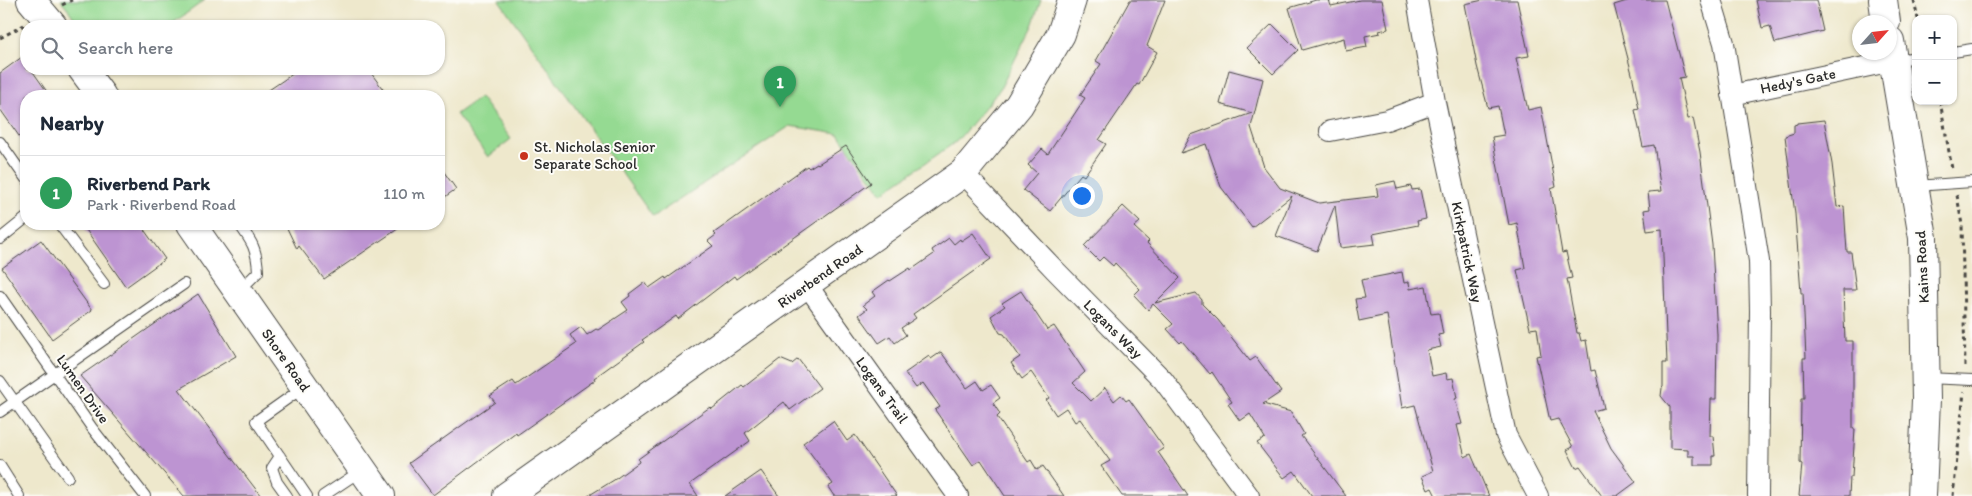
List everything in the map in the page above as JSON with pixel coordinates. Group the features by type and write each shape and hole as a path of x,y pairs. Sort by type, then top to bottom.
{"street":[{"path":"31,0 48,20"},
{"name":"Riverbend Road","path":"507,496 963,173 1019,106 1061,34 1072,0"},
{"name":"Kirkpatrick Way","path":"1417,0 1435,102 1506,435 1538,496"},
{"path":"1711,0 1724,43 1758,261 1760,311 1758,496"},
{"path":"1883,0 1885,15"},
{"name":"Hedy's Gate","path":"1732,95 1899,53"},
{"name":"Kains Road","path":"1899,53 1914,186 1923,238 1926,378 1922,496"},
{"path":"86,75 98,90"},
{"path":"1330,131 1387,120 1435,102"},
{"name":"Logans Way","path":"963,173 1163,380 1249,496"},
{"name":"Shore Road","path":"195,230 381,496"},
{"name":"Logans Trail","path":"807,285 958,496"}],"lane":[{"path":"1957,51 1972,49"},
{"path":"0,142 20,170"},
{"path":"1914,186 1972,182"},
{"path":"0,239 20,223"},
{"path":"64,230 104,284"},
{"path":"238,291 258,272 257,254 242,230"},
{"path":"0,412 184,284"},
{"name":"Lumen Drive","path":"0,296 92,428 145,496"},
{"path":"1926,378 1969,379"},
{"path":"0,381 68,477"},
{"path":"304,387 256,421 306,496"},
{"path":"280,456 272,468 277,482 287,496"},
{"path":"0,466 19,496"},
{"path":"323,496 363,470"}],"path":[{"path":"1914,0 1917,15"},
{"path":"1941,105 1962,225 1969,379 1953,496"}],"green space":[{"path":"61,0 205,0 177,20 76,20"},
{"path":"499,0 1041,0 1032,26 1000,89 957,141 882,193 838,134 790,126 653,217"},
{"path":"480,97 511,139 488,157 456,114"}],"building":[{"path":"1130,0 1165,0 1147,46 1157,52 1139,85 1137,84 1099,140 1106,144 1084,176 1081,174 1050,211 1023,190 1037,173 1028,165 1042,149 1048,154 1085,98 1080,95 1101,64 1096,61"},
{"path":"1316,0 1329,0 1331,6 1360,0 1382,0 1388,29 1365,36 1367,47 1346,51 1344,38 1302,50 1289,8"},
{"path":"1483,0 1517,0 1529,56 1516,58 1528,110 1541,107 1556,187 1551,189 1562,253 1566,252 1572,278 1567,279 1577,333 1579,333 1581,341 1586,340 1591,371 1595,370 1604,408 1593,411 1611,448 1636,482 1617,496 1602,496 1580,466 1576,468 1567,450 1573,447 1558,419 1550,421 1536,356 1541,355 1537,328 1530,329 1517,270 1525,268 1517,223 1509,225 1492,137 1504,135 1498,106 1488,108 1477,66 1465,4"},
{"path":"1630,0 1665,0 1685,77 1679,78 1688,119 1693,118 1700,152 1712,245 1717,335 1716,399 1711,399 1710,436 1713,436 1715,456 1713,456 1713,465 1694,465 1694,456 1688,456 1688,449 1670,448 1670,407 1661,396 1663,363 1667,363 1662,229 1647,231 1644,210 1650,209 1648,192 1661,191 1654,145 1643,147 1635,110 1639,109 1632,74 1614,5"},
{"path":"1756,0 1816,0 1823,31 1775,43 1770,26 1762,28"},
{"path":"1272,24 1298,50 1273,74 1247,48"},
{"path":"20,58 20,75 35,75 46,90 20,90 20,137 0,109 0,73"},
{"path":"1229,70 1263,79 1251,127 1264,167 1280,188 1319,203 1378,196 1376,185 1395,181 1397,189 1411,186 1412,190 1420,189 1426,219 1417,221 1418,225 1373,234 1375,244 1340,248 1335,205 1317,251 1276,236 1292,196 1252,227 1221,187 1206,144 1181,153 1191,135 1252,113 1220,104"},
{"path":"291,75 372,75 384,90 269,90"},
{"path":"1824,120 1837,207 1844,206 1847,252 1851,252 1856,290 1843,290 1845,341 1853,341 1853,429 1855,429 1852,477 1850,477 1849,496 1799,496 1802,464 1800,463 1801,399 1804,399 1803,358 1806,358 1803,293 1801,293 1795,214 1785,136 1794,133 1794,125 1797,123"},
{"path":"846,146 871,183 736,279 734,276 678,319 676,316 642,340 644,342 594,378 595,380 517,435 516,433 433,495 409,463 495,402 490,396 513,381 516,385 576,344 570,335 581,327 587,335 628,310 622,302 630,296 629,294 645,282 649,288 665,277 666,279 713,246 708,241 716,235 714,233 807,166 809,168 818,164"},
{"path":"445,173 456,189 445,197"},
{"path":"1123,206 1140,222 1134,227 1149,241 1147,243 1180,278 1155,303 1196,293 1202,300 1202,304 1218,320 1250,361 1256,357 1281,392 1263,404 1291,412 1304,434 1301,436 1346,496 1312,496 1294,471 1284,478 1257,443 1265,438 1250,414 1240,421 1228,404 1232,402 1212,372 1210,374 1182,341 1180,343 1167,329 1173,324 1153,304 1148,310 1134,295 1140,289 1115,263 1113,266 1103,257 1099,261 1084,246"},
{"path":"86,230 144,230 165,259 126,287"},
{"path":"288,230 396,230 324,279 299,246 297,249"},
{"path":"973,233 991,259 913,314 916,318 901,328 906,335 895,343 890,336 879,343 859,315 867,309 863,305 875,296 872,292 910,268 911,270 934,254 932,250 949,238 954,244"},
{"path":"41,240 92,310 52,339 2,268"},
{"path":"1402,272 1404,283 1409,282 1410,289 1426,286 1431,314 1439,313 1443,334 1438,335 1441,347 1427,350 1432,376 1446,373 1447,379 1453,378 1457,398 1455,399 1462,424 1457,425 1465,457 1471,454 1489,496 1436,496 1432,488 1428,490 1422,476 1433,471 1415,405 1402,408 1387,315 1359,321 1355,299 1365,298 1361,280"},
{"path":"1021,291 1047,330 1054,326 1085,372 1073,383 1091,401 1105,388 1114,401 1121,395 1126,401 1129,399 1164,448 1158,452 1188,496 1122,496 1101,466 1110,461 1080,419 1075,422 1066,408 1056,415 1046,400 1049,398 1031,372 1022,379 1011,363 1020,357 1004,334 1000,333 991,316 1005,306 1002,303"},
{"path":"198,294 236,356 179,389 261,496 184,496 80,376"},
{"path":"941,352 967,388 977,381 983,390 991,385 1000,398 993,403 1000,414 997,417 1028,462 1031,460 1037,470 1043,466 1064,496 1005,496 981,460 973,465 935,410 940,407 923,383 916,388 905,373 929,356 931,359"},
{"path":"780,359 792,364 798,359 820,388 790,410 784,402 745,433 750,441 690,484 698,496 588,496 614,480 639,462 638,459 710,407 712,409 742,385 744,387"},
{"path":"833,421 847,441 855,435 897,496 834,496 828,487 833,484 803,443"},
{"path":"761,471 779,496 725,496"}],"place":[{"name":"Riverbend Park","path":"780,107"},
{"name":"St. Nicholas Senior Separate School","path":"524,156"}]}
